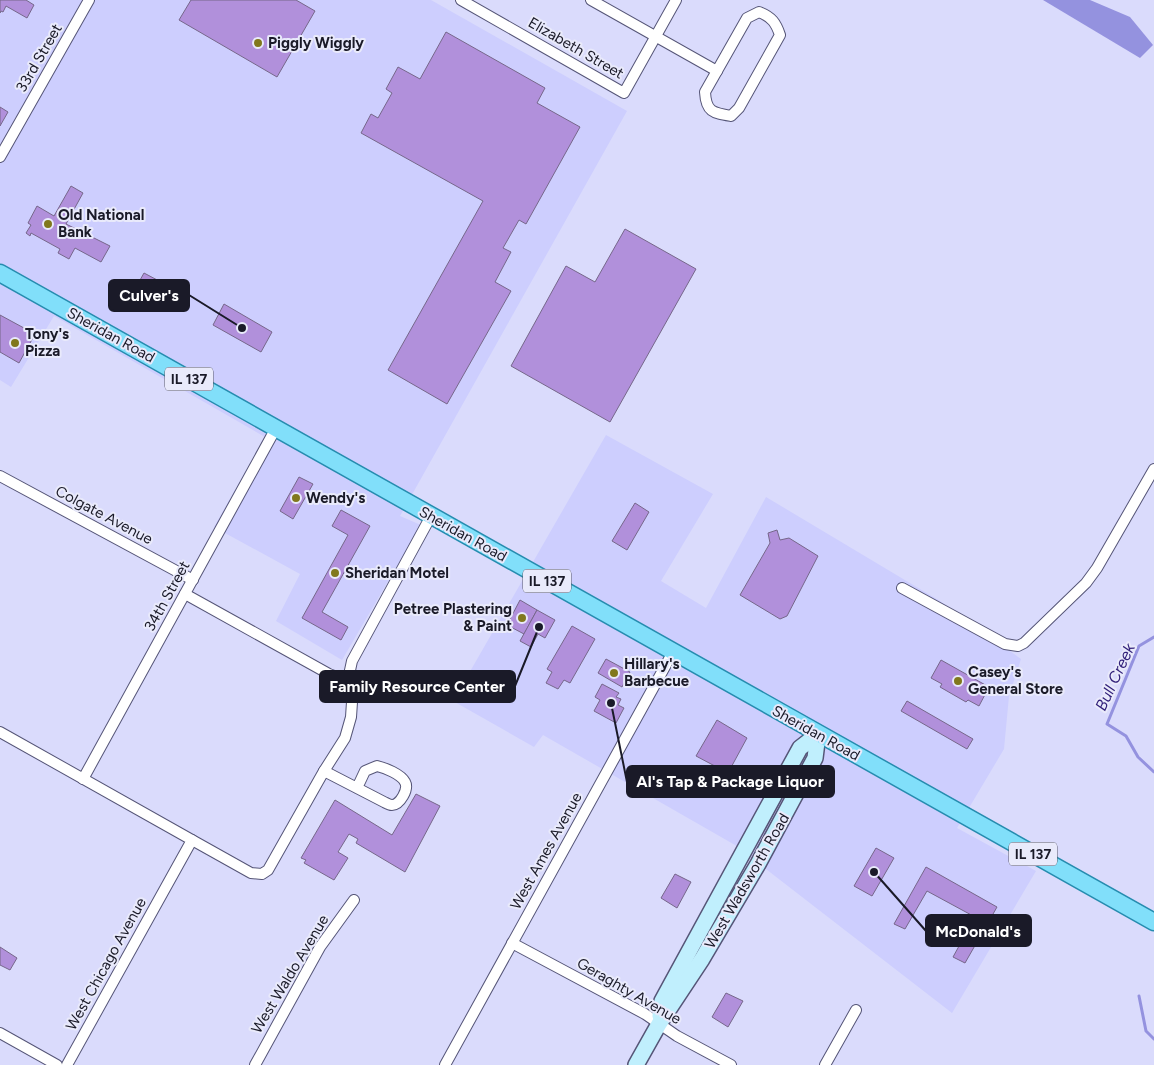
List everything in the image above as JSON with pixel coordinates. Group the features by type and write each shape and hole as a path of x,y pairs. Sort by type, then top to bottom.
{"main road":[{"name":"Sheridan Road","path":"0,273 1154,922"},
{"name":"West Wadsworth Road","path":"636,1065 659,1024 662,1001 800,748 818,734"}],"street":[{"name":"33rd Street","path":"0,157 89,0"},
{"name":"Elizabeth Street","path":"461,0 624,93 655,36"},
{"path":"591,0 717,71"},
{"path":"655,36 676,0"},
{"path":"759,12 770,16 780,35 739,108 731,116 714,113 706,104 705,92 717,71 747,18 759,12"},
{"name":"34th Street","path":"83,779 276,428"},
{"path":"902,588 1005,644 1018,646 1024,644 1086,583 1154,469"},
{"name":"Colgate Avenue","path":"0,476 193,580"},
{"path":"0,732 251,872 262,874 268,870 344,738 351,717 352,702 348,674 352,661 431,516"},
{"path":"186,594 329,674 350,682"},
{"name":"West Ames Avenue","path":"445,1065 673,652"},
{"path":"324,771 357,788 392,805 397,803 403,796 406,788 405,782 399,776 377,766 365,771 357,788"},
{"name":"West Chicago Avenue","path":"66,1065 192,840"},
{"name":"West Waldo Avenue","path":"255,1065 320,947 354,900"},
{"name":"Geraghty Avenue","path":"512,942 645,1014 677,1036 731,1065"},
{"path":"825,1065 856,1010"},
{"path":"0,1033 57,1065"}],"shaded area":[{"path":"0,0 431,0 627,111 400,516 421,525 342,660 276,621 300,574 214,527 265,437 54,316 11,387 0,380"},
{"path":"1043,0 1090,0 1130,17 1153,45 1140,58"},
{"path":"606,435 713,494 661,581 706,608 766,497 940,601 1021,659 1009,696 1004,749 957,828 1036,871 952,1013 735,845 543,735 534,747 453,701"}],"building":[{"path":"0,0 26,0 34,5 27,18 6,6 3,12 1,11 0,13"},
{"name":"Piggly Wiggly","path":"191,0 296,0 315,11 277,77 179,20"},
{"path":"446,32 545,88 537,103 580,127 526,224 519,220 503,248 511,252 495,282 511,291 447,404 388,370 483,201 361,133 371,114 378,118 392,93 386,89 398,67 420,79"},
{"path":"0,107 8,112 0,126"},
{"name":"Old National Bank","path":"71,186 83,193 66,224 110,246 101,262 75,248 69,259 58,253 60,249 31,233 30,236 26,233 31,225 28,223 37,206 54,216"},
{"path":"625,229 696,269 610,422 511,366 566,266 595,282"},
{"path":"144,273 161,282 147,308 130,298"},
{"path":"224,304 272,332 261,352 213,325"},
{"name":"Tony's Pizza","path":"0,315 35,334 19,363 0,352"},
{"name":"Wendy's","path":"299,477 313,484 293,519 280,511"},
{"path":"635,503 649,512 627,550 612,541"},
{"name":"Sheridan Motel","path":"341,510 370,526 322,612 348,627 341,640 302,618 348,535 332,526"},
{"path":"777,530 780,540 789,538 818,556 787,616 780,619 740,595 770,543 768,533"},
{"name":"Petree Plastering & Paint","path":"520,600 537,610 524,634 507,625"},
{"path":"537,610 555,620 545,638 538,634 531,647 520,641"},
{"path":"572,626 595,639 570,683 564,680 558,689 546,683 552,672 547,669"},
{"name":"Hillary's Barbecue","path":"606,659 630,672 622,687 598,673"},
{"name":"Casey's General Store","path":"941,660 989,687 979,706 968,700 966,702 940,687 942,684 931,678"},
{"path":"602,684 619,693 616,697 621,699 618,705 624,708 616,723 594,711 600,700 595,697"},
{"name":"Casey's General Store","path":"907,701 973,739 967,749 901,711"},
{"path":"717,720 747,738 728,773 696,756"},
{"path":"416,794 440,806 405,872 356,843 358,839 349,834 338,852 348,858 334,880 304,863 306,860 301,858 335,800 392,835"},
{"path":"876,848 894,858 872,896 854,886"},
{"path":"926,867 997,907 965,963 953,957 975,917 927,891 905,929 894,924"},
{"path":"675,874 691,882 677,908 661,898"},
{"path":"0,947 17,958 10,970 0,965"},
{"path":"726,993 743,1001 728,1027 712,1017"}],"waterway":[{"name":"Bull Creek","path":"1154,637 1139,646 1107,724 1126,736 1138,757 1154,772"},
{"name":"Bull Creek","path":"1139,996 1146,1031 1154,1039"}],"place":[{"name":"Piggly Wiggly","path":"258,43"},
{"name":"Old National Bank","path":"48,224"},
{"name":"Culver's","path":"242,328"},
{"name":"Tony's Pizza","path":"15,343"},
{"name":"Wendy's","path":"296,498"},
{"name":"Sheridan Motel","path":"335,573"},
{"name":"Petree Plastering & Paint","path":"522,618"},
{"name":"Family Resource Center","path":"539,627"},
{"name":"Hillary's Barbecue","path":"614,673"},
{"name":"Casey's General Store","path":"958,681"},
{"name":"Al's Tap & Package Liquor","path":"611,703"},
{"name":"McDonald's","path":"874,872"}]}
